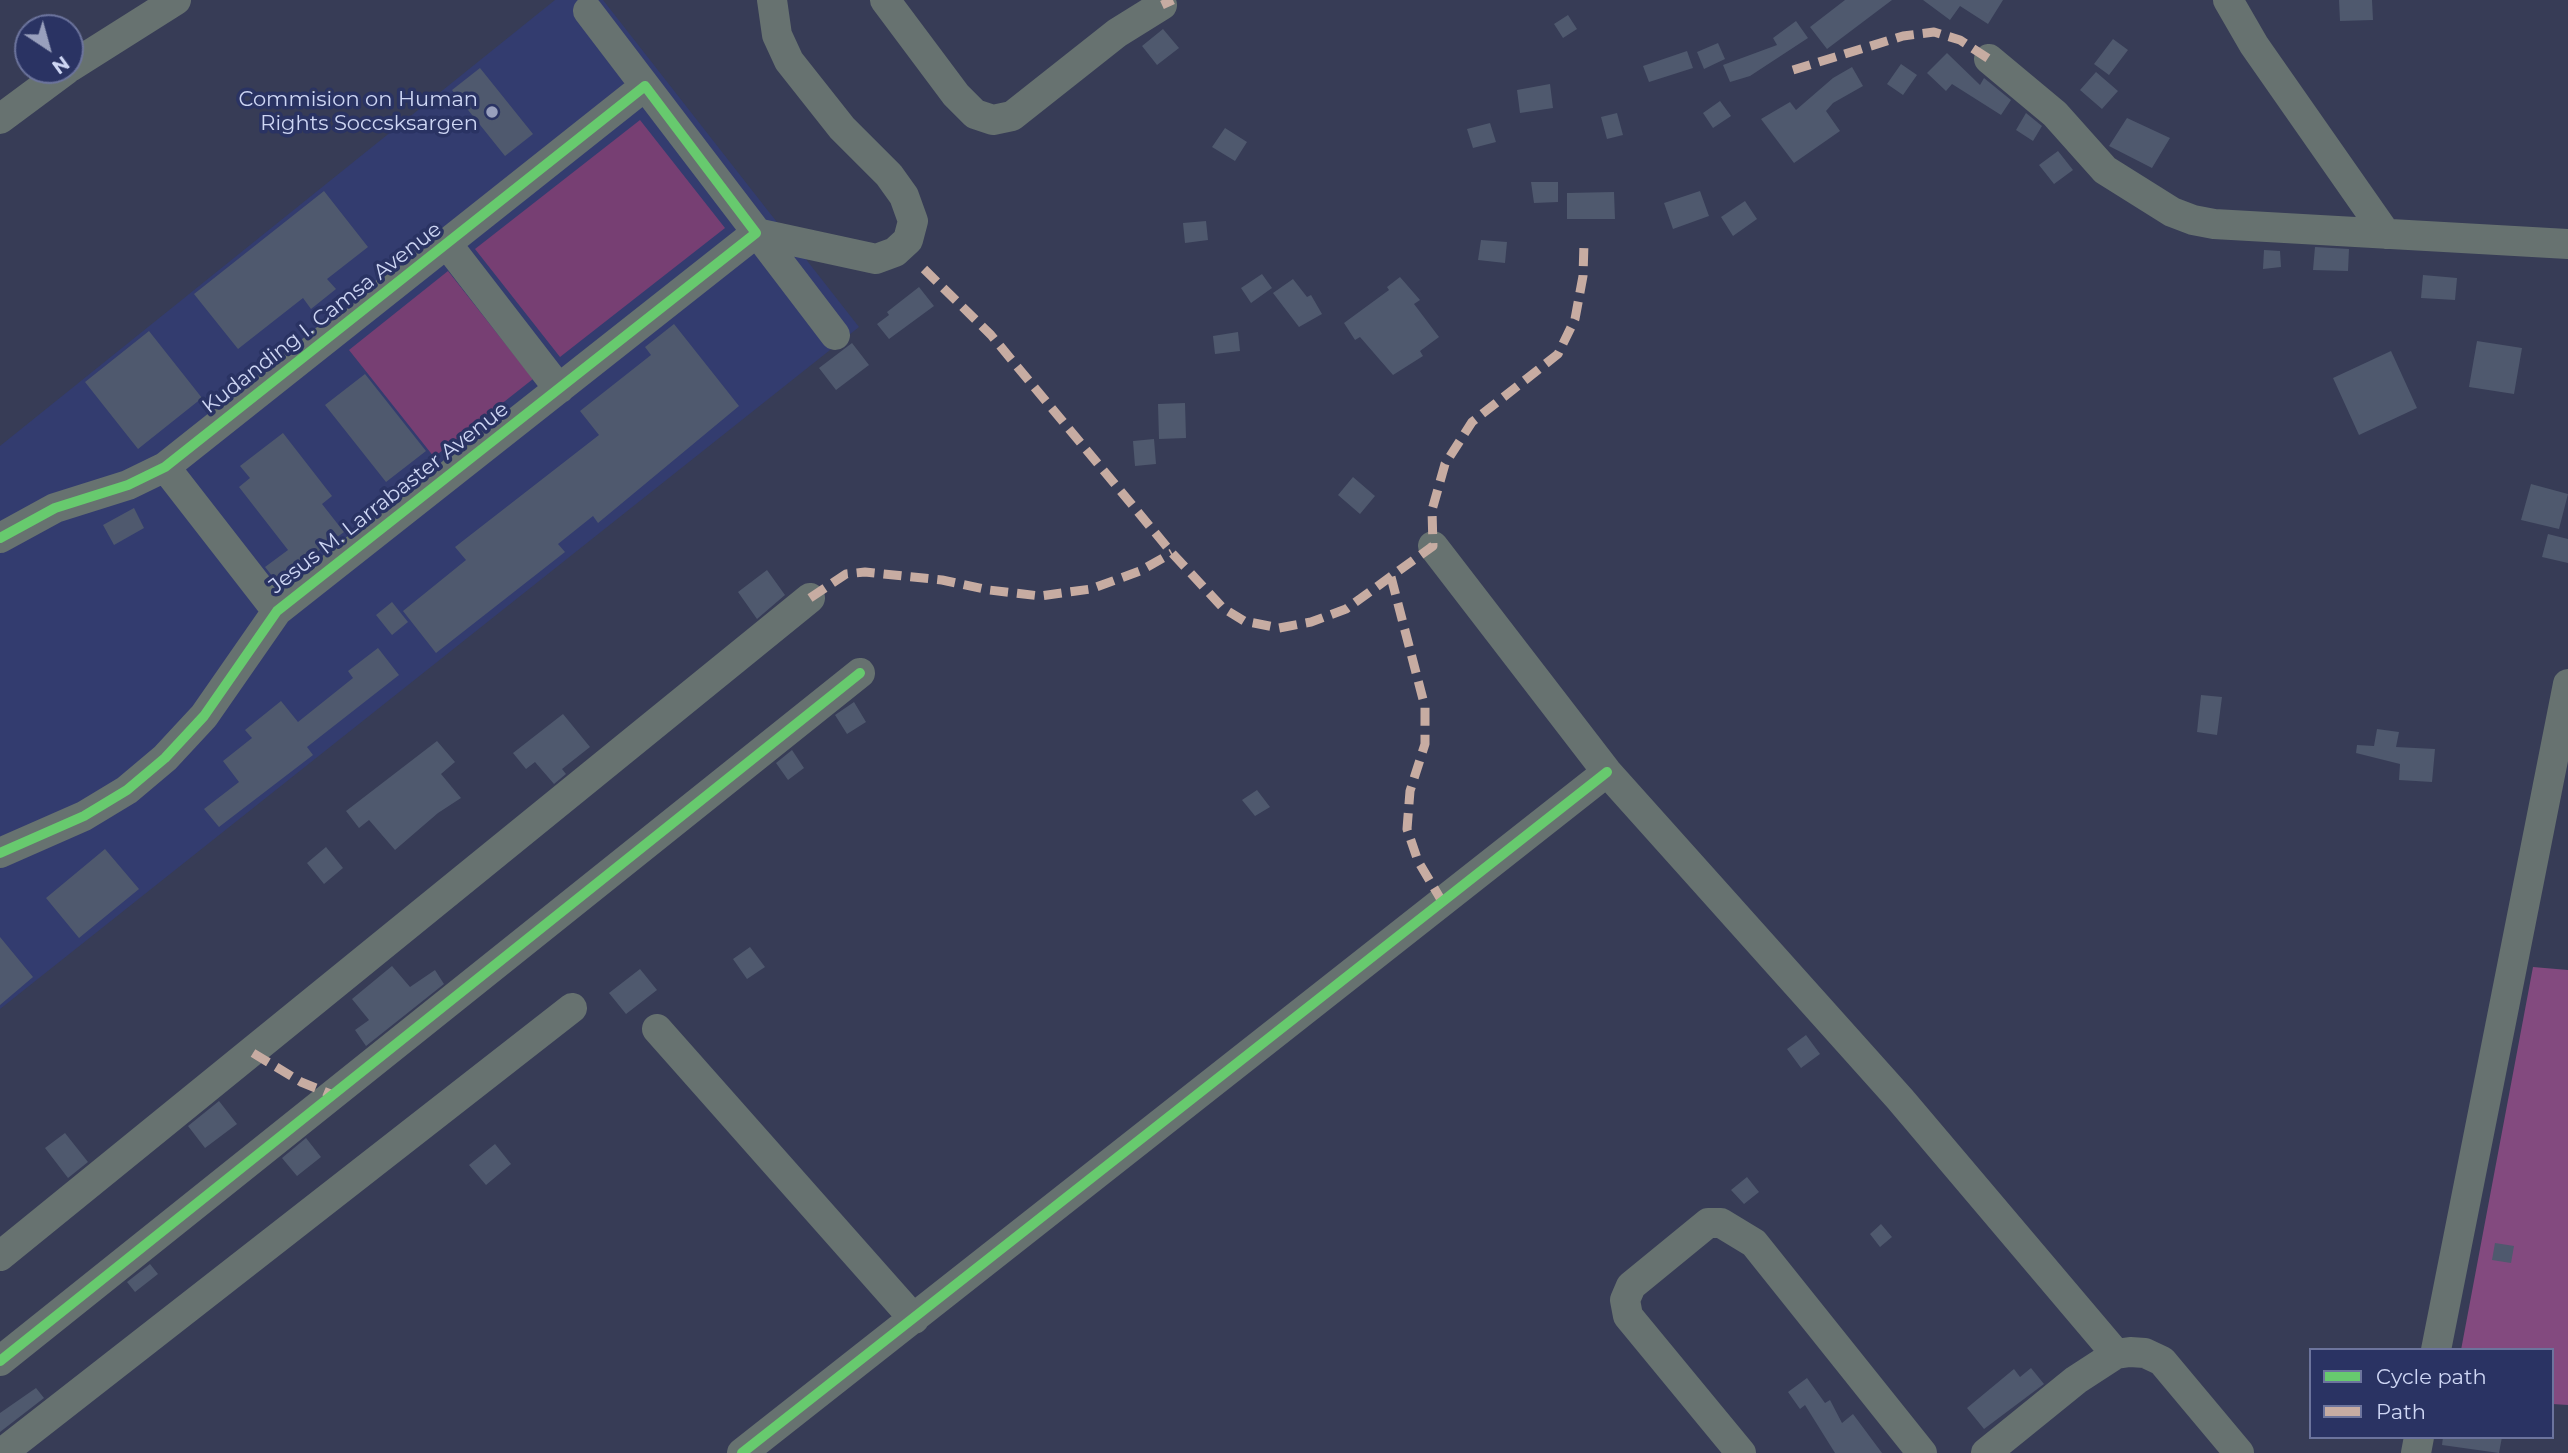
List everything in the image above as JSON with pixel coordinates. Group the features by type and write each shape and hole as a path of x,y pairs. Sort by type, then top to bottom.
{"street":[{"path":"84,59 176,0"},
{"path":"756,233 876,259 895,253 908,240 913,221 904,196 889,175 842,128 789,61 777,35 772,0"},
{"path":"885,0 956,94 975,114 993,120 1012,116 1117,33 1162,5"},
{"path":"2228,0 2254,45 2386,234"},
{"path":"587,11 835,335"},
{"path":"1989,59 2049,107 2105,170 2172,212 2214,223 2568,244"},
{"path":"0,120 48,84"},
{"name":"Kudanding I. Camsa Avenue","path":"0,538 55,508 128,485 165,467 645,86"},
{"name":"Jesus M. Larrabaster Avenue","path":"0,853 84,816 127,790 165,758 204,716 276,611 756,233"},
{"path":"447,244 559,388"},
{"path":"165,467 276,611"},
{"path":"1433,546 1607,772 1909,1110 2116,1354"},
{"path":"0,1256 810,597"},
{"path":"0,1361 860,673"},
{"path":"2436,1348 2568,684"},
{"path":"742,1453 1607,772"},
{"path":"2,1453 572,1008"},
{"path":"657,1029 914,1319"},
{"path":"1741,1453 1628,1316 1625,1300 1631,1286 1708,1223 1721,1223 1754,1243 1922,1453"},
{"path":"1986,1453 2076,1380 2116,1354 2145,1353 2162,1362 2239,1453"}],"shaded area":[{"path":"555,0 603,0 859,327 0,1009 0,446"},
{"path":"640,120 725,228 560,357 475,249"},
{"path":"448,271 533,379 434,457 349,350"},
{"path":"2533,967 2568,970 2568,1405 2554,1404 2554,1348 2461,1348"}],"building":[{"path":"1845,0 1892,0 1827,49 1810,27"},
{"path":"1923,0 2003,0 1988,24 1960,6 1950,20"},
{"path":"2339,0 2372,0 2373,20 2340,21"},
{"path":"1568,15 1577,29 1563,38 1554,24"},
{"path":"1796,21 1808,38 1750,76 1730,82 1723,65 1777,45 1773,38"},
{"path":"1163,29 1179,48 1157,65 1142,46"},
{"path":"2113,39 2128,50 2109,75 2094,64"},
{"path":"1718,43 1725,59 1704,69 1697,52"},
{"path":"1687,51 1693,68 1649,82 1643,66"},
{"path":"1947,53 1980,85 1984,78 2011,100 2001,115 1952,84 1946,91 1927,73"},
{"path":"1901,64 1917,75 1903,95 1887,84"},
{"path":"1852,67 1863,86 1833,103 1826,111 1840,131 1794,163 1761,119 1790,102 1796,110 1833,78"},
{"name":"Commision on Human Rights Soccsksargen","path":"480,68 533,134 505,156 452,90"},
{"path":"2096,72 2118,91 2102,109 2080,90"},
{"path":"1550,84 1553,108 1520,113 1517,90"},
{"path":"1720,101 1731,116 1713,128 1703,113"},
{"path":"1617,113 1623,135 1607,139 1601,117"},
{"path":"2026,113 2042,126 2033,141 2016,130"},
{"path":"2127,118 2170,138 2152,168 2109,146"},
{"path":"1490,123 1496,142 1473,148 1467,129"},
{"path":"1225,128 1247,142 1235,161 1212,147"},
{"path":"2058,151 2073,170 2054,184 2039,165"},
{"path":"1531,182 1558,182 1558,202 1534,203"},
{"path":"324,191 368,247 327,279 336,289 311,309 303,298 238,349 194,294"},
{"path":"1700,191 1709,216 1673,229 1664,203"},
{"path":"1614,192 1615,219 1567,219 1567,193"},
{"path":"1745,201 1757,219 1733,236 1721,217"},
{"path":"1206,221 1208,240 1185,243 1183,223"},
{"path":"1481,240 1507,242 1505,263 1478,260"},
{"path":"2315,247 2349,249 2348,271 2313,270"},
{"path":"2264,250 2280,251 2281,267 2263,269"},
{"path":"1262,274 1272,288 1251,303 1241,288"},
{"path":"2423,275 2457,278 2455,300 2421,298"},
{"path":"1400,277 1420,300 1414,304 1439,337 1420,351 1423,356 1393,375 1360,337 1355,340 1344,323 1389,290 1387,287"},
{"path":"1293,279 1307,297 1311,295 1322,314 1299,327 1273,293"},
{"path":"919,287 934,306 889,339 877,324 889,315 887,312"},
{"path":"674,324 739,406 598,523 593,516 558,544 565,552 436,653 403,611 466,560 455,547 599,435 580,411 651,355 645,347"},
{"path":"149,331 202,398 138,449 85,382"},
{"path":"1238,332 1240,351 1215,354 1213,336"},
{"path":"2477,341 2522,348 2514,394 2469,387"},
{"path":"852,343 869,365 836,390 819,368"},
{"path":"2391,351 2417,408 2359,435 2333,378"},
{"path":"365,374 426,451 386,482 325,405"},
{"path":"1185,403 1186,438 1159,439 1158,404"},
{"path":"283,433 332,496 322,504 344,532 277,582 265,567 288,550 239,487 250,478 240,466"},
{"path":"1154,439 1156,464 1135,466 1133,441"},
{"path":"1353,477 1375,496 1360,514 1338,495"},
{"path":"2531,484 2568,494 2559,529 2521,520"},
{"path":"134,508 144,528 114,545 103,525"},
{"path":"2548,534 2568,539 2568,563 2542,557"},
{"path":"767,570 785,595 757,619 738,592"},
{"path":"392,602 408,622 392,635 376,615"},
{"path":"378,648 399,675 307,747 313,755 219,827 204,809 239,782 223,761 252,738 245,730 281,701 298,722 353,678 348,671"},
{"path":"2201,695 2222,697 2217,735 2197,732"},
{"path":"854,702 866,722 847,734 835,715"},
{"path":"563,714 590,747 562,769 566,774 554,784 535,762 526,769 513,753"},
{"path":"2377,729 2399,732 2396,747 2435,749 2432,782 2399,780 2400,764 2356,753 2357,745 2374,746"},
{"path":"437,741 455,762 441,774 461,798 438,813 395,850 369,820 359,828 346,811"},
{"path":"792,750 804,768 788,780 776,763"},
{"path":"1257,790 1270,807 1255,816 1242,800"},
{"path":"326,847 343,868 324,884 307,863"},
{"path":"105,849 139,889 79,938 46,898"},
{"path":"0,937 33,977 0,1005"},
{"path":"750,947 765,967 747,979 733,959"},
{"path":"392,966 410,987 435,970 444,984 366,1046 355,1030 369,1020 352,999"},
{"path":"640,969 657,990 626,1014 609,993"},
{"path":"1806,1035 1820,1054 1801,1068 1787,1049"},
{"path":"219,1101 237,1124 205,1148 188,1126"},
{"path":"65,1133 88,1162 68,1178 45,1148"},
{"path":"306,1138 321,1157 297,1176 282,1158"},
{"path":"495,1144 511,1164 486,1185 469,1165"},
{"path":"1747,1177 1759,1192 1744,1204 1731,1190"},
{"path":"1881,1224 1892,1237 1880,1247 1870,1234"},
{"path":"2495,1243 2514,1246 2511,1263 2492,1260"},
{"path":"150,1264 158,1274 135,1292 127,1282"},
{"path":"2031,1368 2044,1384 1984,1429 1967,1408 2014,1369 2020,1377"},
{"path":"1807,1378 1825,1403 1830,1400 1842,1423 1853,1414 1882,1453 1835,1453 1805,1405 1800,1409 1788,1392"},
{"path":"36,1388 44,1398 0,1432 0,1413"},
{"path":"2443,1439 2502,1439 2499,1453 2442,1445"}],"marked path":[{"path":"1162,5 1173,0"},
{"path":"1793,70 1903,36 1934,32 1960,40 1989,59"},
{"path":"924,269 991,335 1172,553 1223,608 1244,621 1279,628 1311,622 1346,609 1433,546 1432,510 1445,464 1472,422 1558,354 1575,319 1583,276 1584,243"},
{"path":"810,598 846,574 865,572 942,580 989,590 1040,596 1091,589 1140,571 1172,553"},
{"path":"1391,577 1425,707 1425,744 1410,791 1407,829 1418,861 1443,903"},
{"path":"253,1053 301,1082 333,1095"}],"cycle path":[{"path":"0,538 55,508 128,485 165,467 645,86 756,233 277,611 204,716 165,758 127,790 84,816 0,853"},
{"path":"0,1361 860,673"},
{"path":"742,1453 1607,772"}],"place":[{"name":"Commision on Human Rights Soccsksargen","path":"492,112"}]}
